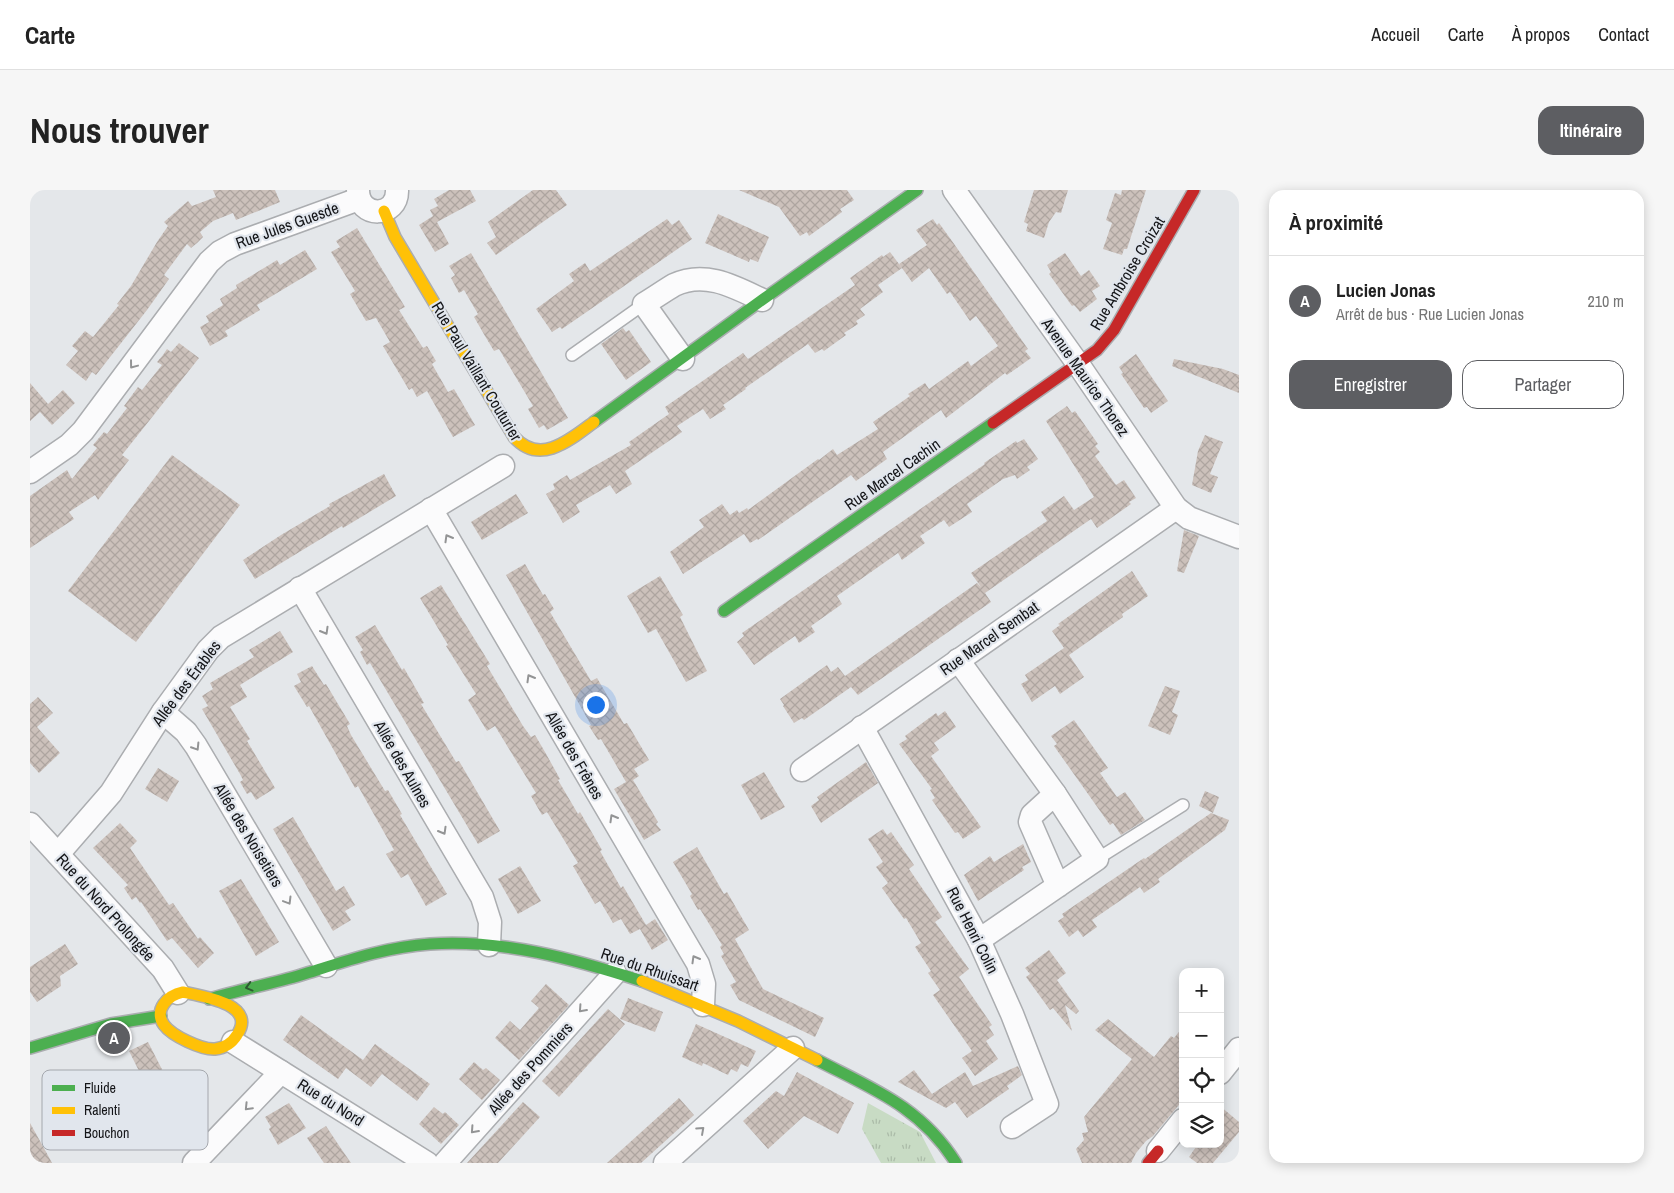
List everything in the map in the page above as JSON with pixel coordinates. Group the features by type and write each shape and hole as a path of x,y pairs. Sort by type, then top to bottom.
{"street":[{"path":"359,194 363,206 370,210 384,211 394,202 397,190"},
{"name":"Rue Paul Vaillant Couturier","path":"384,211 396,237 514,438 527,448 549,450 564,445 762,300 917,190"},
{"name":"Avenue Maurice Thorez","path":"954,190 1078,364 1176,508 1189,518 1239,537"},
{"name":"Rue Ambroise Croizat","path":"1078,364 1097,350 1114,330 1194,190"},
{"name":"Rue Jules Guesde","path":"31,470 69,445 83,431 209,262 226,248 359,194"},
{"path":"682,360 644,304 674,285 701,279 729,284 762,300"},
{"name":"Rue Marcel Cachin","path":"724,611 1078,364"},
{"name":"Allée des Érables","path":"58,854 111,793 163,712 214,643 228,632 503,466"},
{"name":"Rue Marcel Sembat","path":"802,770 1176,508"},
{"name":"Allée des Frênes","path":"432,509 698,964 703,978 703,1006"},
{"name":"Allée des Aulnes","path":"300,588 482,897 490,922 489,946"},
{"path":"958,660 1055,794 1097,859 979,940"},
{"name":"Allée des Noisetiers","path":"163,712 186,732 196,746 326,966"},
{"name":"Rue Henri Colin","path":"862,728 979,940 1012,1014 1047,1104 1012,1127"},
{"path":"1055,794 1032,815 1030,822 1058,886"},
{"name":"Rue du Nord Prolongée","path":"32,828 163,970 178,992"},
{"name":"Rue du Rhuissart","path":"209,999 289,978 372,953 408,946 442,943 489,946 554,956 654,986 703,1006 793,1048 886,1096 913,1113 936,1134 956,1163"},
{"name":"Allée des Pommiers","path":"445,1163 615,973"},
{"name":"Rue du Rhuissart","path":"237,1032 253,1003 266,991 289,978"},
{"path":"178,992 193,994 209,999 234,1007 239,1013 237,1032 220,1049 203,1048 167,1028 162,1021 163,1006 166,999 173,994 178,992"},
{"path":"30,1048 111,1024 161,1016"},
{"name":"Rue du Nord","path":"237,1032 281,1072 427,1163"},
{"path":"665,1163 793,1048"},
{"path":"1224,1067 1239,1049"},
{"path":"208,1148 281,1072"},
{"path":"1154,1159 1179,1125"},
{"path":"194,1163 206,1150"}],"lane":[{"path":"572,355 644,304"},
{"path":"1097,859 1182,805"}],"green space":[{"path":"868,1103 920,1132 936,1163 881,1163 862,1129"}],"building":[{"path":"213,190 275,190 280,202 236,220 233,213 213,221 200,232 203,237 191,248 187,244 164,275 169,279 147,310 96,375 92,372 86,381 66,365 78,351 72,346 85,331 93,337 119,305 117,304 131,286 168,226 164,222 188,201 192,206 216,197"},
{"path":"449,190 470,190 476,201 437,222 449,244 435,252 419,225 433,216 430,210 438,206 434,199"},
{"path":"533,190 556,190 567,205 496,255 487,243 496,237 488,222"},
{"path":"739,190 847,190 854,200 840,209 842,212 809,236 807,232 800,236 779,207"},
{"path":"1034,190 1068,190 1061,213 1056,212 1049,222 1044,238 1026,231 1028,224 1024,222"},
{"path":"1122,190 1146,190 1127,249 1124,249 1122,255 1103,249 1112,223 1106,220 1115,193 1121,195"},
{"path":"718,214 769,237 758,262 750,259 749,262 705,243"},
{"path":"667,219 672,225 679,220 692,239 562,329 560,327 552,332 536,309 574,281 569,274 585,263 590,271"},
{"path":"933,219 937,225 939,223 952,241 1028,349 1025,351 1031,358 1007,375 1005,373 946,418 941,410 883,452 887,459 856,481 851,475 758,540 750,543 744,534 683,574 670,552 704,527 699,520 722,504 730,515 737,510 739,513 747,508 748,510 833,449 837,455 878,429 873,422 910,396 908,394 925,383 929,389 968,361 971,366 998,346 976,316 970,321 950,292 947,294 929,268 912,282 899,264 927,245 916,230"},
{"path":"357,228 405,307 399,310 423,348 427,346 436,361 432,364 448,392 454,389 475,425 453,437 427,391 417,397 412,388 409,390 383,346 390,342 376,318 366,321 350,294 355,291 331,252 340,247 336,241"},
{"path":"305,250 317,269 257,305 260,310 225,331 228,336 210,346 200,327 209,322 206,316 223,305 220,299 237,288 236,285 277,260 280,265"},
{"path":"890,252 902,268 878,285 883,292 860,309 865,315 856,321 858,324 844,333 846,335 824,351 822,349 815,353 808,344 723,405 726,409 710,419 703,409 677,426 682,432 625,471 632,484 616,494 610,485 576,505 580,512 563,523 546,494 555,489 553,484 567,475 570,480 631,445 629,442 669,414 665,407 743,353 748,359 855,285 850,278 882,255 883,257"},
{"path":"471,253 568,418 547,430 544,425 539,428 528,409 533,406 499,349 494,351 485,336 474,317 478,314 464,290 459,293 451,278 455,275 449,266"},
{"path":"1065,253 1081,276 1089,270 1100,286 1092,291 1097,299 1080,312 1074,305 1072,306 1049,274 1051,272 1047,265"},
{"path":"623,328 626,332 629,330 651,362 626,380 601,344"},
{"path":"179,343 199,358 122,455 129,460 98,500 95,495 69,512 74,519 30,548 30,496 67,470 72,479 97,448 93,445 104,432 107,434 127,408 124,406 138,387 142,390 162,365 157,362 167,349 171,352"},
{"path":"1136,354 1168,401 1151,413 1147,407 1144,408 1121,374 1123,373 1119,367"},
{"path":"1174,359 1223,369 1239,375 1239,393 1172,366"},
{"path":"30,383 48,404 63,390 75,403 52,425 40,412 30,421"},
{"path":"1067,406 1072,413 1075,411 1098,444 1095,446 1100,452 1095,456 1116,485 1124,480 1136,498 1129,502 1131,504 1097,528 1091,519 985,593 991,602 858,695 851,687 804,720 802,718 794,723 780,699 827,665 831,672 838,667 845,676 977,583 981,587 971,573 1047,521 1041,512 1064,496 1074,510 1094,497 1046,421"},
{"path":"1205,435 1223,442 1210,474 1218,477 1211,493 1192,485 1198,451"},
{"path":"1024,439 1038,459 1027,467 1030,470 1017,479 1015,475 1003,479 967,504 972,512 949,527 944,520 920,536 925,543 902,560 898,553 837,596 842,604 811,626 815,632 799,643 795,636 754,665 737,642 744,636 742,633 984,463 1016,441 1017,443"},
{"path":"172,455 240,505 136,642 68,591"},
{"path":"384,474 396,496 343,528 342,526 255,579 243,560 330,506 329,504"},
{"path":"516,494 528,513 482,540 471,522"},
{"path":"1184,530 1199,536 1184,573 1177,571"},
{"path":"525,564 543,595 545,594 554,609 550,612 591,681 597,678 624,724 627,723 649,760 634,769 639,776 633,780 661,830 644,840 614,789 626,782 601,739 598,740 589,726 591,725 506,575"},
{"path":"1132,571 1148,596 1122,614 1123,617 1069,655 1084,677 1060,694 1055,686 1032,702 1021,684 1028,680 1025,675 1064,648 1052,631 1060,625 1058,624"},
{"path":"660,576 683,615 680,617 707,671 686,682 656,629 648,633 627,596"},
{"path":"441,585 490,664 487,666 523,726 531,737 535,735 560,779 558,780 578,814 580,812 602,850 600,851 621,888 623,886 646,925 655,919 668,940 652,950 640,929 630,934 621,919 613,923 600,901 595,904 573,866 578,863 547,812 542,815 531,796 536,793 495,726 487,731 468,700 476,694 446,646 448,645 420,598"},
{"path":"375,625 402,670 404,668 424,703 421,704 456,762 459,761 500,831 478,844 370,663 367,665 360,652 363,650 355,637"},
{"path":"280,631 293,652 240,685 247,697 230,707 250,739 247,741 275,788 256,800 251,792 247,794 240,782 243,780 240,774 202,709 208,706 202,696 213,689 210,683 254,657 249,650"},
{"path":"312,666 324,685 326,684 350,724 347,726 351,735 385,791 388,790 402,814 400,815 447,894 426,906 408,874 401,878 386,854 394,850 358,786 355,788 309,706 307,707 294,686 301,682 297,674"},
{"path":"1165,686 1180,691 1172,712 1178,715 1170,735 1148,726"},
{"path":"38,697 53,713 37,727 60,753 39,773 30,763 30,704"},
{"path":"945,711 956,727 934,743 939,750 931,756 981,827 963,839 958,832 955,833 932,800 935,798 930,790 932,789 899,744 907,739 905,736 936,713 938,716"},
{"path":"1074,720 1108,768 1100,773 1117,797 1125,792 1145,820 1121,835 1113,823 1110,825 1054,746 1057,744 1051,736"},
{"path":"866,762 878,783 821,823 811,806 819,800 817,797"},
{"path":"158,768 179,781 167,802 145,789"},
{"path":"764,772 785,807 761,820 741,785"},
{"path":"1205,791 1219,797 1213,813 1199,806"},
{"path":"1211,813 1229,820 1225,830 1158,879 1160,882 1144,893 1140,887 1092,920 1097,927 1083,937 1078,930 1069,937 1058,921 1064,917 1062,914"},
{"path":"293,817 336,891 344,886 355,905 345,911 351,920 333,931 273,829"},
{"path":"120,823 137,841 130,848 169,905 173,903 198,939 200,937 214,953 198,968 172,938 167,941 141,902 136,897 132,900 124,888 128,885 93,848"},
{"path":"883,829 887,835 891,832 914,865 909,869 942,917 935,922 969,969 959,977 992,1025 989,1027 994,1035 986,1041 998,1059 975,1076 962,1058 972,1051 933,995 940,990 928,973 931,971 915,947 921,943 906,918 904,919 882,888 888,883 876,867 883,862 868,839"},
{"path":"1023,844 1031,862 1022,867 1024,870 978,901 964,875 990,856 994,862"},
{"path":"697,847 724,894 727,892 749,930 735,939 763,989 824,1018 815,1037 739,1000 730,985 736,982 721,956 724,954 720,947 722,945 700,909 698,910 690,896 692,894 673,862"},
{"path":"520,866 541,901 518,914 498,879"},
{"path":"241,879 279,942 256,956 219,891"},
{"path":"65,944 78,964 60,976 61,986 37,1002 30,992 30,967"},
{"path":"1049,950 1066,973 1057,980 1079,1011 1076,1014 1065,1005 1072,1031 1053,1008 1050,1010 1026,977 1030,974 1025,968"},
{"path":"546,984 569,1005 519,1060 495,1038 510,1021 520,1030 539,1008 531,1001"},
{"path":"628,998 663,1012 655,1032 620,1019"},
{"path":"608,1009 625,1024 559,1097 542,1081"},
{"path":"301,1015 363,1060 375,1044 430,1084 417,1101 382,1074 371,1087 346,1068 338,1079 283,1040"},
{"path":"1108,1019 1154,1057 1171,1036 1174,1038 1179,1032 1179,1105 1136,1153 1131,1163 1082,1163 1076,1149 1084,1140 1082,1133 1088,1132 1084,1117 1132,1059 1095,1030"},
{"path":"696,1024 756,1051 748,1067 741,1064 737,1072 731,1069 728,1075 703,1063 702,1066 682,1057"},
{"path":"148,1042 162,1070 138,1070 129,1051"},
{"path":"474,1062 483,1070 486,1068 500,1080 482,1100 459,1079"},
{"path":"1018,1066 1022,1075 1007,1086 1009,1089 967,1118 955,1102 946,1108 898,1082 914,1070 932,1094 965,1072 973,1086"},
{"path":"797,1072 854,1103 838,1134 804,1116 768,1149 743,1121 776,1091 784,1096"},
{"path":"679,1098 694,1115 641,1163 607,1163"},
{"path":"523,1102 540,1117 498,1163 467,1163"},
{"path":"289,1103 306,1128 278,1145 265,1117"},
{"path":"434,1107 443,1114 445,1112 459,1125 441,1144 419,1124"},
{"path":"1224,1109 1239,1122 1239,1132 1213,1163 1197,1163 1189,1157 1195,1148 1224,1148"},
{"path":"30,1123 42,1145 42,1150 45,1150 52,1163 30,1163"},
{"path":"326,1126 351,1163 324,1163 307,1138"}],"traffic: fast":[{"path":"594,422 917,190"},
{"path":"724,611 993,423"},
{"path":"209,999 380,952 430,944 457,943 538,952 642,981"},
{"path":"30,1048 111,1024 161,1016"},
{"path":"817,1060 894,1101 911,1113 927,1127 956,1163"}],"traffic: slow":[{"path":"384,211 395,237 514,437 524,445 544,450 565,442 594,422"},
{"path":"642,981 738,1021 817,1060"},
{"path":"183,992 225,1003 240,1016 241,1024 237,1035 228,1045 222,1048 209,1049 174,1034 164,1025 160,1014 161,1009 172,996 183,992"}],"traffic: jam":[{"path":"993,423 1097,350 1114,330 1194,190"},
{"path":"1148,1163 1158,1151"}],"place":[{"name":"Lucien Jonas","path":"114,1038"}]}
